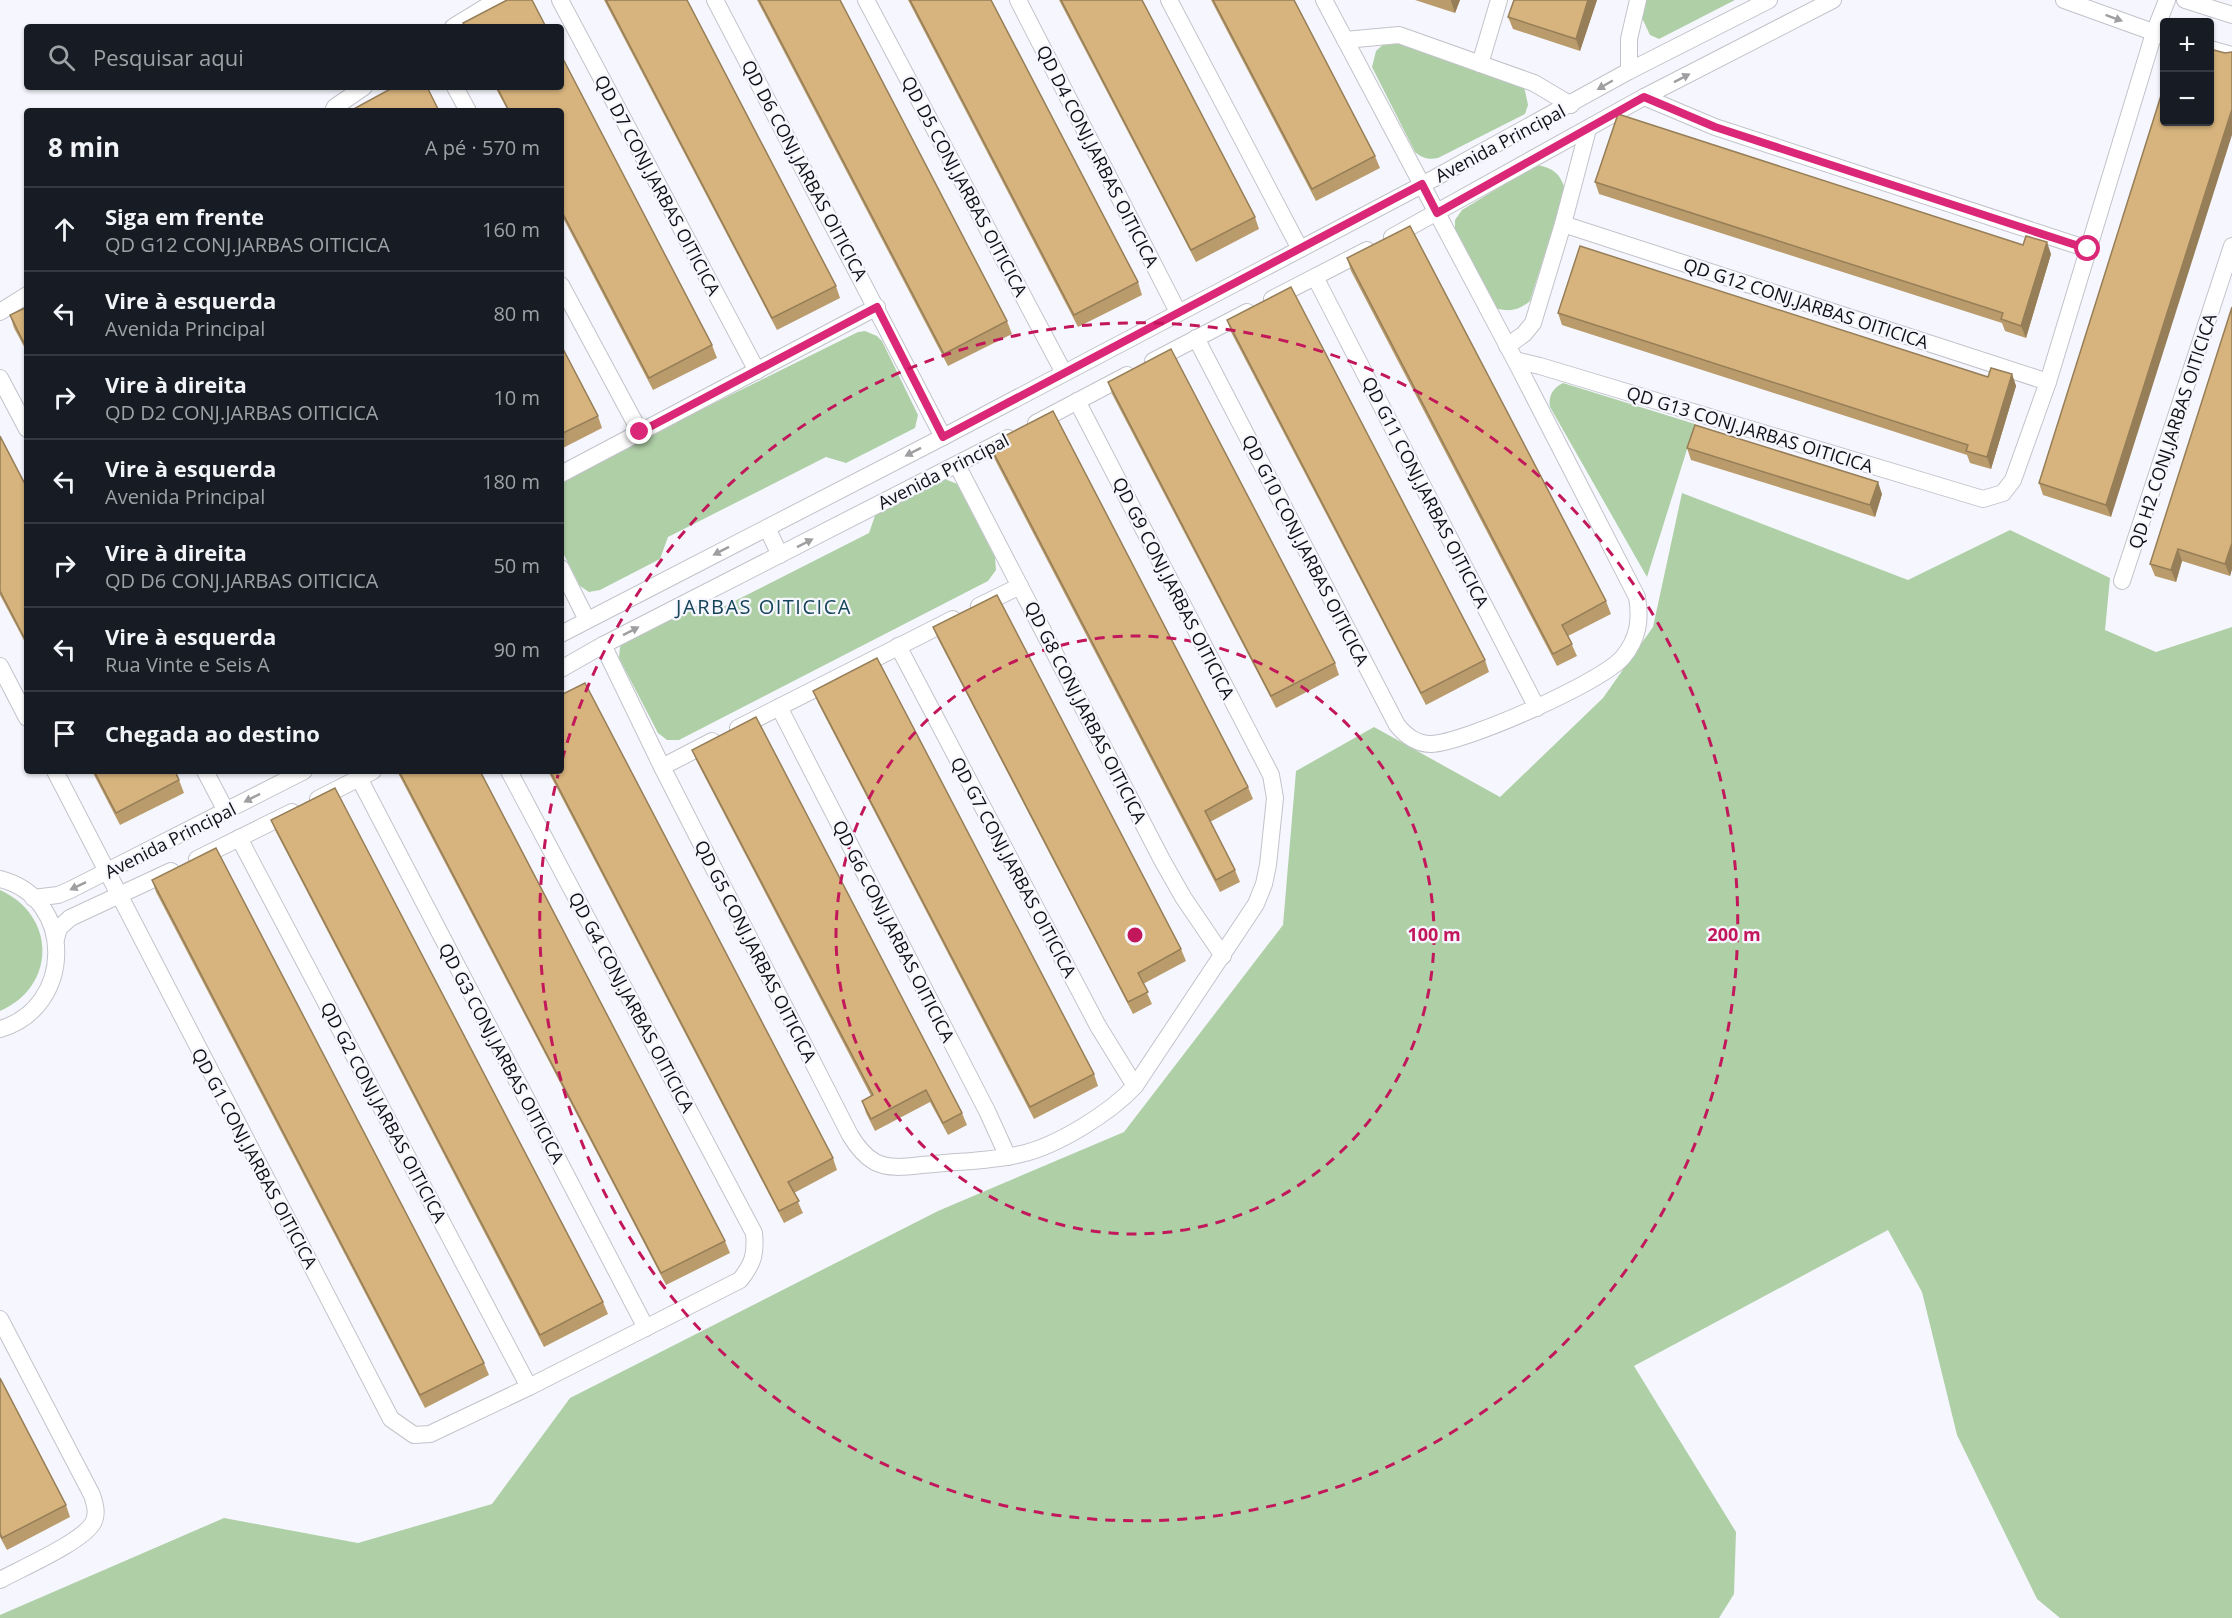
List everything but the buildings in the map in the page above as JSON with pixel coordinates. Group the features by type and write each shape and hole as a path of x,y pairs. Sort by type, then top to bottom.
{"street":[{"path":"458,24 497,0"},
{"name":"QD D7 CONJ.JARBAS OITICICA","path":"560,0 757,371"},
{"name":"QD D6 CONJ.JARBAS OITICICA","path":"715,0 943,437"},
{"name":"QD D5 CONJ.JARBAS OITICICA","path":"866,0 1064,373"},
{"name":"QD D4 CONJ.JARBAS OITICICA","path":"1018,0 1178,312"},
{"path":"1169,0 1300,249"},
{"path":"1480,64 1500,0"},
{"path":"1629,71 1629,39 1638,0"},
{"name":"Avenida Principal","path":"564,632 943,437 1571,105 1629,71 1768,0"},
{"name":"Avenida Principal","path":"564,667 603,645 957,465 1437,213 1644,97 1833,0"},
{"path":"2064,0 2159,34"},
{"path":"2048,382 2088,249 2159,34 2167,0"},
{"path":"2185,0 2232,15"},
{"path":"1330,4 1345,40 1637,597 1640,616 1637,632 1621,660 1599,675 1538,708"},
{"path":"1345,40 1399,35 1534,83 1571,105"},
{"path":"2214,50 2232,55"},
{"path":"334,108 359,90"},
{"path":"457,90 466,108"},
{"path":"1644,97 1715,127 2088,249"},
{"path":"1511,353 1533,323 1563,224 1588,129"},
{"name":"QD G12 CONJ.JARBAS OITICICA","path":"1563,224 2048,382"},
{"name":"QD H2 CONJ.JARBAS OITICICA","path":"2122,582 2232,246"},
{"name":"QD G11 CONJ.JARBAS OITICICA","path":"1315,277 1538,708"},
{"path":"564,291 640,432"},
{"path":"0,312 24,297"},
{"path":"564,472 877,307"},
{"name":"QD G10 CONJ.JARBAS OITICICA","path":"1196,338 1397,725 1405,735 1417,742 1431,744 1455,740 1538,708"},
{"name":"QD G13 CONJ.JARBAS OITICICA","path":"1511,353 1551,369 1983,499 2003,494 2013,480 2048,382"},
{"path":"0,378 24,423"},
{"name":"QD G9 CONJ.JARBAS OITICICA","path":"1077,401 1272,775"},
{"name":"QD G8 CONJ.JARBAS OITICICA","path":"957,465 1182,897 1223,956"},
{"path":"767,528 780,555"},
{"path":"564,573 587,620"},
{"path":"662,767 1020,586"},
{"name":"QD G5 CONJ.JARBAS OITICICA","path":"603,645 662,767 850,1135 859,1149 875,1162 896,1167 1008,1157 1044,1147 1092,1120 1123,1098 1135,1086 1256,904 1264,884 1275,798 1272,775"},
{"name":"QD G7 CONJ.JARBAS OITICICA","path":"898,646 1098,1026 1135,1086"},
{"path":"0,666 24,712"},
{"name":"QD G6 CONJ.JARBAS OITICICA","path":"779,706 987,1111 1008,1157"},
{"name":"QD G1 CONJ.JARBAS OITICICA","path":"57,774 392,1419 414,1435 430,1434 529,1387"},
{"path":"207,774 226,811"},
{"name":"Avenida Principal","path":"33,897 58,895 298,774"},
{"name":"QD G4 CONJ.JARBAS OITICICA","path":"511,774 754,1233 756,1251 752,1265 740,1280 646,1328"},
{"name":"Avenida Principal","path":"56,939 59,928 70,918 119,897 366,775"},
{"name":"QD G3 CONJ.JARBAS OITICICA","path":"366,775 646,1328"},
{"name":"QD G2 CONJ.JARBAS OITICICA","path":"239,838 529,1387"},
{"path":"0,879 21,888 44,910 56,939 57,954 51,984 43,998 21,1019 0,1029"},
{"path":"0,1319 92,1495 96,1510 94,1521 83,1535 0,1580"},
{"path":"529,1387 646,1328"}],"green space":[{"path":"1645,0 1735,0 1659,39 1650,35 1642,18"},
{"path":"1388,40 1524,86 1528,105 1525,114 1438,158 1428,159 1420,156 1415,152 1372,67 1376,51"},
{"path":"1536,165 1555,172 1565,190 1530,301 1513,310 1494,308 1455,232 1455,220 1462,210"},
{"path":"865,331 882,341 918,415 915,428 846,463 826,457 668,537 660,559 600,590 589,592 580,586 564,555 564,478 858,332"},
{"path":"1563,383 1695,424 1647,577 1550,407 1552,393"},
{"path":"945,479 957,484 995,557 996,570 988,581 679,740 667,740 658,733 619,658 620,647 623,643 688,606 711,613 869,533 876,513"},
{"path":"1682,493 1908,580 2010,530 2110,578 2105,630 2156,652 2232,627 2232,1618 2060,1618 2037,1599 1957,1435 1922,1292 1888,1230 1634,1366 1736,1532 1734,1594 1719,1618 0,1618 0,1615 224,1518 358,1543 492,1504 570,1398 938,1211 1124,1132 1283,925 1296,771 1374,727 1500,797 1603,698 1653,627"},
{"path":"0,890 18,901 32,916 40,933 42,951 40,968 32,985 19,1000 0,1011"}],"district":[{"name":"JARBAS OITICICA","path":"764,606"}],"route":[{"path":"640,432 877,307 943,437 1422,184 1437,213 1644,97 1715,127 2088,249"}]}
